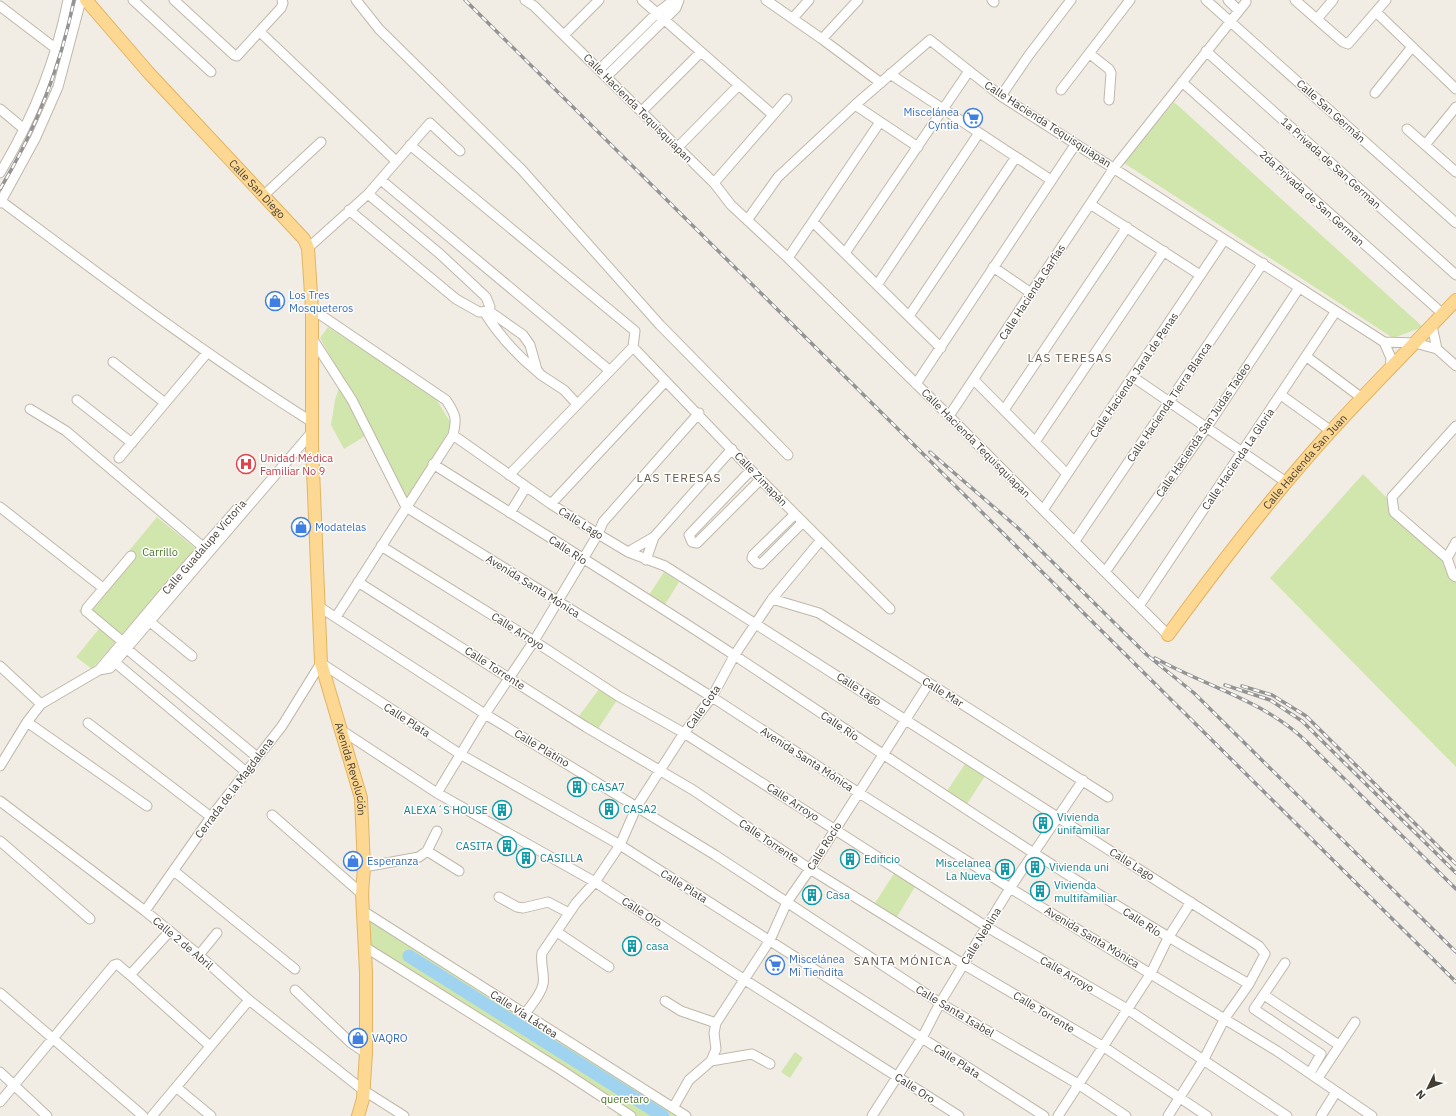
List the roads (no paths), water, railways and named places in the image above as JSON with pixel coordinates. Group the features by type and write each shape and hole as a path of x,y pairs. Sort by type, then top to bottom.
{"main road":[{"name":"Calle San Diego","path":"86,0 148,72 304,239 308,248 312,309 312,426"},
{"name":"Calle Hacienda San Juan","path":"1168,635 1239,540 1286,482 1331,431 1456,300"},
{"name":"Avenida Revolución","path":"312,426 321,663 362,798 364,867 362,894 365,947 366,1053 364,1090 358,1116"}],"street":[{"path":"0,172 24,129 46,79 68,0"},
{"path":"81,0 58,87 36,137 0,202 245,380 312,426"},
{"path":"133,0 210,72"},
{"path":"174,0 234,55 237,56 260,32 283,2"},
{"path":"356,0 379,30 522,170 660,325 788,455"},
{"path":"564,35 599,0"},
{"path":"642,0 738,86 773,115"},
{"path":"793,18 809,0"},
{"path":"822,39 858,0"},
{"path":"1001,96 1029,54 1071,0"},
{"path":"1061,90 1130,0"},
{"name":"Calle San Germán","path":"1206,0 1456,223"},
{"path":"1228,0 1239,11"},
{"path":"1295,0 1342,42 1348,44 1386,0"},
{"path":"1317,19 1334,0"},
{"name":"Calle Hacienda Tequisquiapan","path":"528,1 600,69 714,183 731,205 748,219 949,416 1168,635"},
{"path":"772,1 881,83"},
{"path":"607,76 673,2"},
{"name":"Calle Hacienda Garfias","path":"949,416 1114,168 1246,2"},
{"path":"0,6 55,48"},
{"path":"1376,12 1456,89"},
{"path":"600,69 661,16"},
{"path":"260,32 396,161"},
{"name":"Calle Hacienda Tequisquiapan","path":"748,219 778,177 855,105 930,40 1001,96 1384,342"},
{"path":"1376,93 1412,47"},
{"name":"1a Privada de San German","path":"1206,51 1456,275"},
{"path":"642,111 700,52"},
{"path":"1090,54 1109,69 1111,73 1109,100"},
{"path":"845,253 969,71"},
{"path":"890,74 1051,180"},
{"name":"2da Privada de San German","path":"1182,82 1443,314"},
{"path":"678,147 738,86"},
{"path":"714,183 787,99"},
{"path":"855,105 918,147"},
{"path":"1425,145 1456,107"},
{"path":"0,109 24,129"},
{"path":"788,258 880,122"},
{"path":"308,248 368,194 430,123 460,151"},
{"path":"1407,128 1456,172"},
{"path":"877,285 979,133"},
{"path":"264,195 321,142"},
{"path":"916,384 1075,144"},
{"path":"410,145 635,331 633,347 609,370 509,475"},
{"path":"908,316 1016,157"},
{"path":"381,180 609,370"},
{"path":"368,194 440,254 486,298 489,303 487,312 495,329 511,349 564,390 577,404"},
{"path":"1090,204 1128,227 1200,275"},
{"path":"349,210 456,299 479,312 487,312 523,335 534,355 539,372"},
{"path":"813,222 941,348"},
{"path":"1004,410 1128,227"},
{"name":"Calle Hacienda Jaral de Penas","path":"1043,510 1224,240"},
{"path":"1035,442 1164,251"},
{"name":"Calle Hacienda Tierra Blanca","path":"1075,542 1263,263"},
{"path":"993,267 1031,292"},
{"name":"Calle Hacienda San Judas Tadeo","path":"1105,572 1207,427 1299,288"},
{"path":"312,309 446,400 454,412 456,420 453,435 336,617"},
{"name":"Calle Hacienda La Gloria","path":"1139,606 1307,357 1336,311"},
{"path":"1432,326 1437,349"},
{"path":"311,337 352,400 406,507"},
{"path":"1390,370 1391,358 1384,342 1415,343 1437,349 1456,366"},
{"name":"Calle Zimapán","path":"633,347 666,382 699,413 751,470 890,609"},
{"path":"119,458 208,353"},
{"path":"1307,357 1362,398"},
{"path":"112,362 165,403"},
{"path":"1133,377 1243,451 1286,482"},
{"path":"974,380 1066,474"},
{"path":"551,504 666,382"},
{"path":"1281,395 1331,431"},
{"path":"77,400 132,443"},
{"path":"30,409 66,431 203,547"},
{"path":"437,793 485,714 534,641 598,534 602,522 699,413"},
{"name":"Calle Guadalupe Victoria","path":"0,766 40,704 99,670 112,660 203,547 312,426"},
{"name":"Calle Guadalupe Victoria","path":"125,645 149,621 312,426"},
{"path":"1456,426 1392,497 1394,512 1447,558 1453,575 1456,577"},
{"name":"Calle Lago","path":"453,435 526,487 598,534 628,552 665,566 756,623 967,761 1192,902 1262,950 1264,954 1249,984"},
{"path":"628,552 654,537 732,449"},
{"name":"Calle Río","path":"433,464 734,656 1033,852 1168,938 1249,984"},
{"path":"751,470 689,535 692,542 697,543 760,479"},
{"path":"510,512 526,487"},
{"path":"0,507 103,588"},
{"name":"Avenida Santa Mónica","path":"406,507 712,697 859,793 1010,888 1225,1018 1318,1078 1372,1116"},
{"path":"795,514 753,555 752,558 757,563 761,564 803,522"},
{"path":"646,560 654,537"},
{"name":"Calle Gota","path":"524,1014 544,984 541,961 542,953 569,913 595,882 620,845 637,806 684,733 712,697 734,656 772,599 821,540"},
{"path":"1447,558 1456,542"},
{"name":"Calle Arroyo","path":"381,546 534,641 618,696 684,733 987,927 1127,1009 1204,1059 1287,1116"},
{"path":"131,556 86,610 87,613 257,757"},
{"name":"Calle Torrente","path":"358,582 586,727 661,770 810,869 963,964 1104,1047 1207,1116"},
{"name":"Calle Mar","path":"772,599 819,613 1108,797"},
{"name":"Calle Platino","path":"318,606 485,714 637,806 787,902"},
{"path":"149,621 192,656"},
{"path":"112,660 245,771"},
{"name":"Calle Plata","path":"321,663 460,754 620,845 1044,1116"},
{"name":"Cerrada de la Magdalena","path":"145,911 245,771 282,726 321,663"},
{"path":"0,666 40,704"},
{"name":"Calle Rocío","path":"715,1028 770,940 787,902 810,869 929,683"},
{"path":"27,722 147,806"},
{"path":"88,723 211,817"},
{"name":"Calle Oro","path":"341,730 437,793 595,882 745,980 959,1116"},
{"name":"Calle Neblina","path":"872,1116 922,1038 940,1003 1010,888 1082,780"},
{"name":"Calle 2 de Abril","path":"0,801 145,911 199,955 249,1000 364,1090 404,1116"},
{"path":"272,815 362,894"},
{"path":"364,867 419,857 428,851 437,831"},
{"path":"0,841 90,919"},
{"path":"428,851 459,871"},
{"path":"174,871 295,969"},
{"path":"499,897 517,907 523,908 548,902 569,913"},
{"name":"Calle Santa Isabel","path":"787,902 940,1003 1078,1084 1126,1116"},
{"path":"1058,1116 1151,973 1168,938 1192,902"},
{"name":"Calle Vía Láctea","path":"363,911 686,1116"},
{"path":"130,975 170,931"},
{"path":"557,932 609,967"},
{"path":"199,955 216,933"},
{"path":"365,947 558,1068 631,1116"},
{"path":"1285,963 1254,1009 1321,1054 1310,1073"},
{"path":"0,1102 52,1037 114,965 117,964 210,1046"},
{"path":"1168,1116 1204,1059 1225,1018 1249,984"},
{"path":"295,990 351,1043 366,1053"},
{"path":"0,993 143,1116"},
{"path":"1264,995 1339,1045"},
{"path":"152,1116 249,1000"},
{"path":"665,1001 715,1028 716,1049 711,1061 689,1080 672,1108"},
{"path":"1318,1078 1355,1022"},
{"path":"711,1061 752,1054 770,1064"},
{"path":"0,1072 46,1116"},
{"path":"176,1087 211,1116"},
{"path":"1320,1116 1336,1092"}],"waterway":[{"path":"409,956 663,1116"}],"railway":[{"path":"0,189 36,121 62,50 74,0"},
{"path":"465,0 1456,982"},
{"path":"930,452 1018,528 1147,655 1194,693 1456,952"},
{"path":"1155,658 1234,695 1272,715 1290,728 1307,742 1456,889"},
{"path":"1225,685 1270,700 1302,721 1456,873"},
{"path":"1242,686 1272,695 1306,716 1456,864"}],"place":[{"name":"Miscelánea Cyntia","path":"973,118"},
{"name":"Los Tres Mosqueteros","path":"275,301"},
{"name":"Unidad Médica Familiar No 9","path":"246,464"},
{"name":"Modatelas","path":"301,527"},
{"name":"CASA7","path":"577,787"},
{"name":"CASA2","path":"609,809"},
{"name":"ALEXA´S HOUSE","path":"502,810"},
{"name":"Vivienda unifamiliar","path":"1043,823"},
{"name":"CASITA","path":"507,846"},
{"name":"CASILLA","path":"526,858"},
{"name":"Edificio","path":"850,859"},
{"name":"Esperanza","path":"353,861"},
{"name":"Vivienda uni","path":"1035,867"},
{"name":"Miscelanea La Nueva","path":"1005,869"},
{"name":"Vivienda multifamiliar","path":"1040,891"},
{"name":"Casa","path":"812,895"},
{"name":"casa","path":"632,946"},
{"name":"Miscelánea Mi Tiendita","path":"775,965"},
{"name":"VAQRO","path":"358,1038"}],"district":[{"name":"LAS TERESAS","path":"1070,357"},
{"name":"LAS TERESAS","path":"679,477"},
{"name":"SANTA MÓNICA","path":"903,960"}],"park label":[{"name":"Carrillo","path":"160,552"},
{"name":"queretaro","path":"625,1099"}]}
